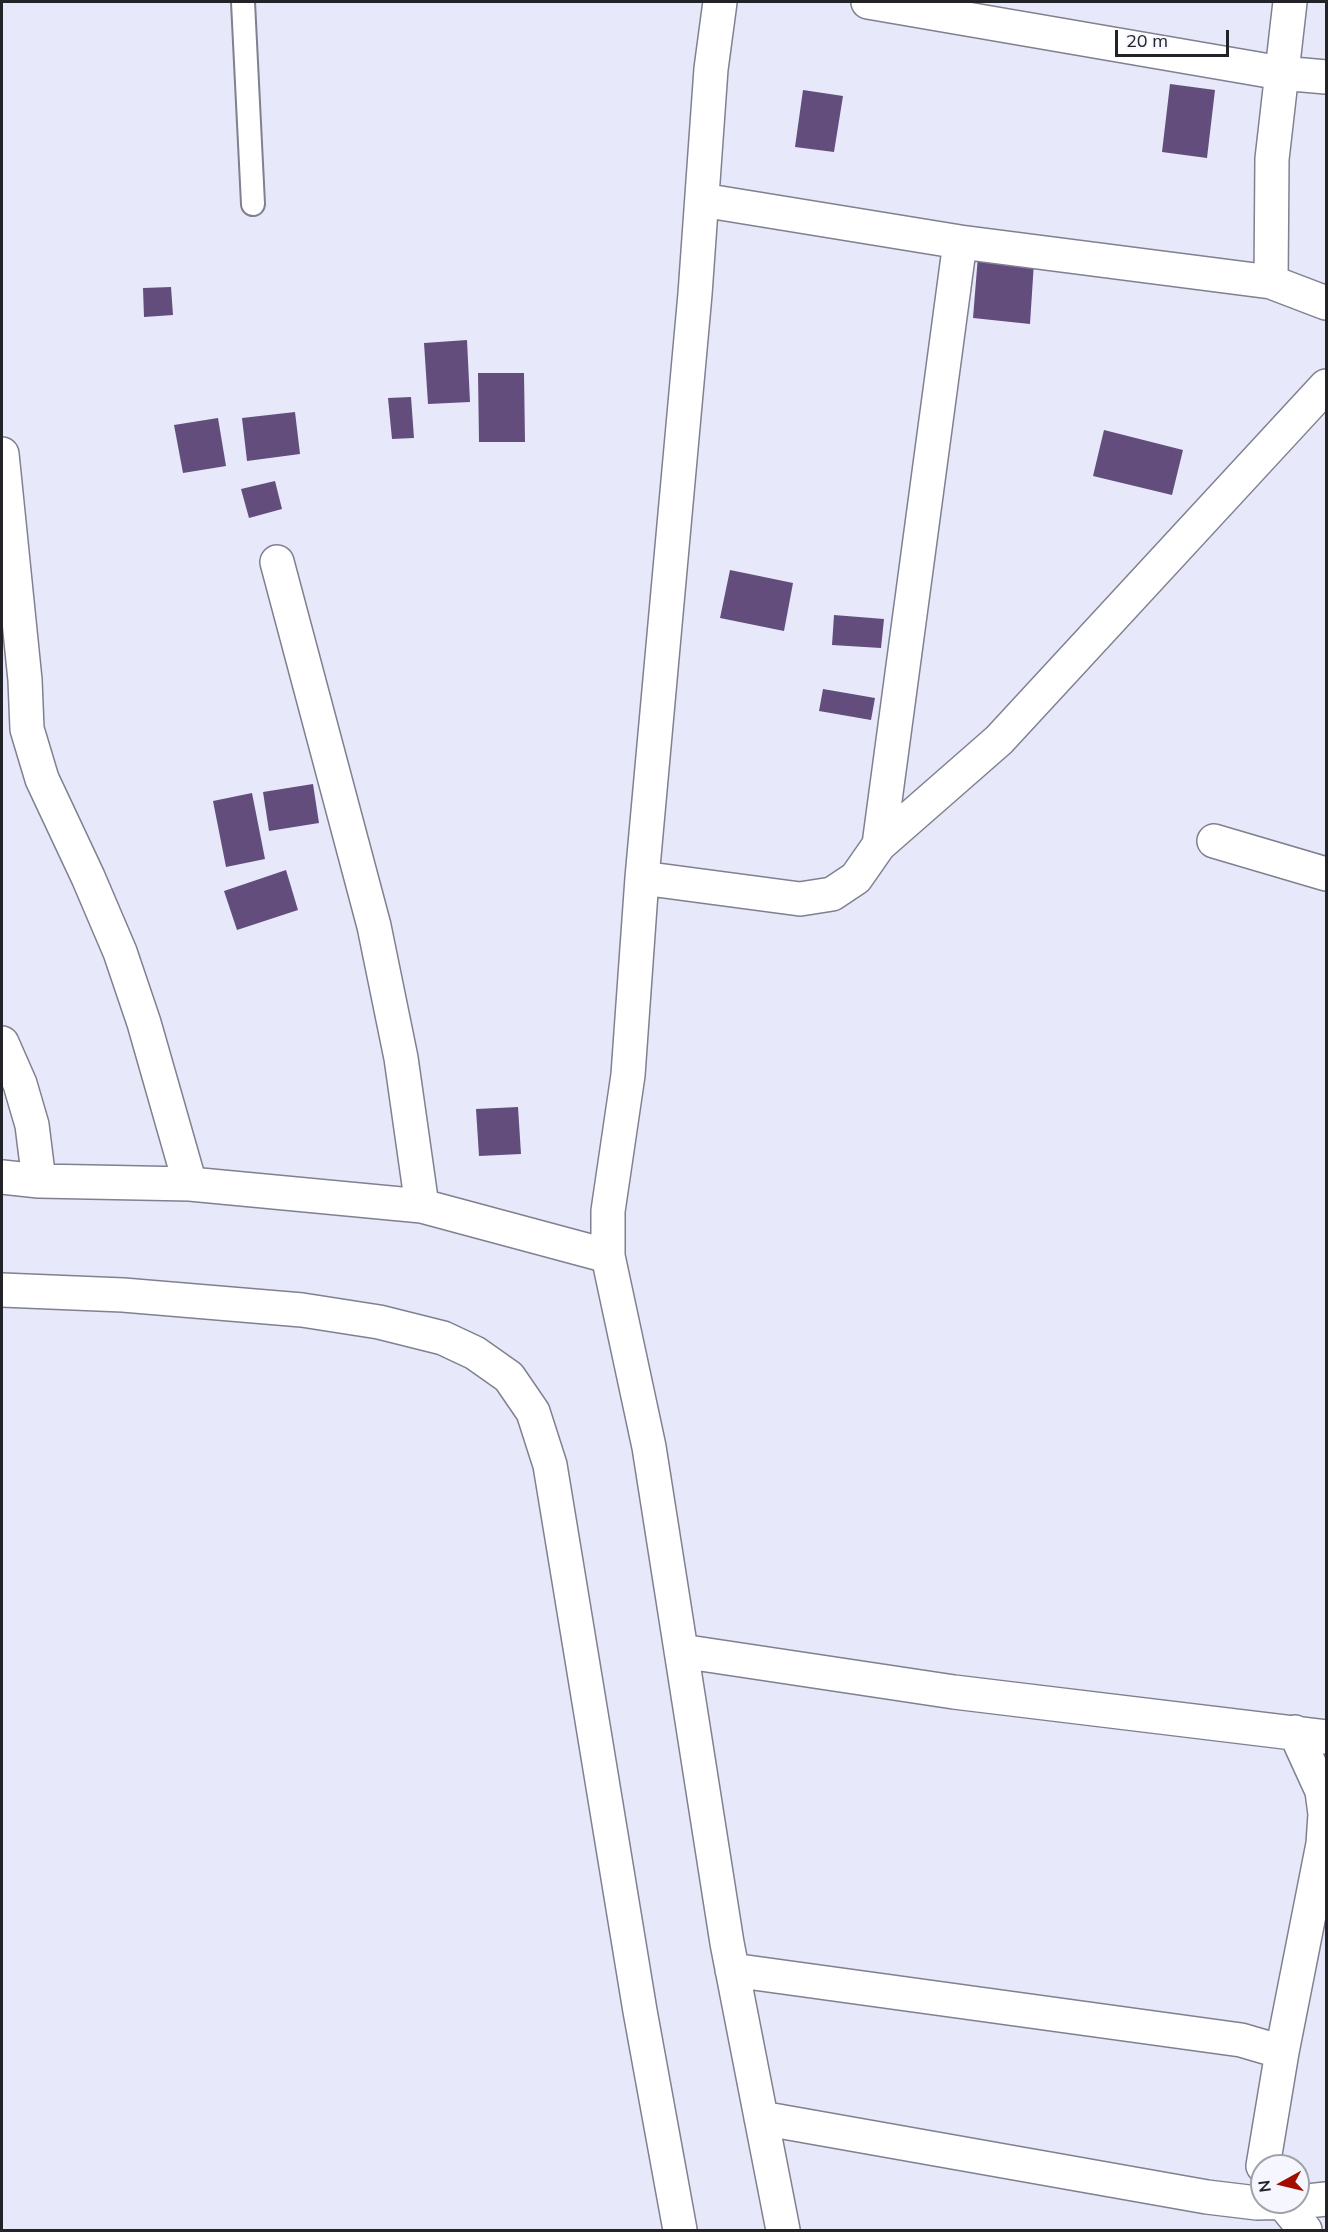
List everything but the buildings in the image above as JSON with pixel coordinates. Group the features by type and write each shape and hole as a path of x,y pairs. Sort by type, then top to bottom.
{"street":[{"path":"720,2 711,69 695,294 642,878 628,1075 608,1211 608,1256 649,1447 732,1970 783,2230"},
{"path":"868,2 1281,73 1326,77"},
{"path":"1271,282 1272,159 1290,2"},
{"path":"702,200 960,242 1271,282 1326,303"},
{"path":"879,845 960,242"},
{"path":"642,878 800,899 832,894 856,878 879,845 999,740 1326,386"},
{"path":"2,454 25,680 27,729 42,779 120,952 144,1023 190,1184"},
{"path":"277,562 374,926 400,1058 422,1206"},
{"path":"1214,841 1326,874"},
{"path":"2,1043 20,1084 32,1125 39,1181"},
{"path":"2,1177 39,1181 190,1184 422,1206 608,1256"},
{"path":"2,1290 135,1296 302,1310 379,1322 443,1338 475,1353 509,1377 533,1412 550,1465 640,2011 680,2230"},
{"path":"681,1651 954,1692 1311,1735 1325,1814 1323,1844 1282,2052 1265,2154"},
{"path":"732,1970 1241,2040 1282,2052"},
{"path":"761,2118 1207,2197 1250,2200"},
{"path":"1310,2200 1326,2199"},
{"path":"1292,2214 1305,2230"}],"lane":[{"path":"243,2 253,204"}]}
